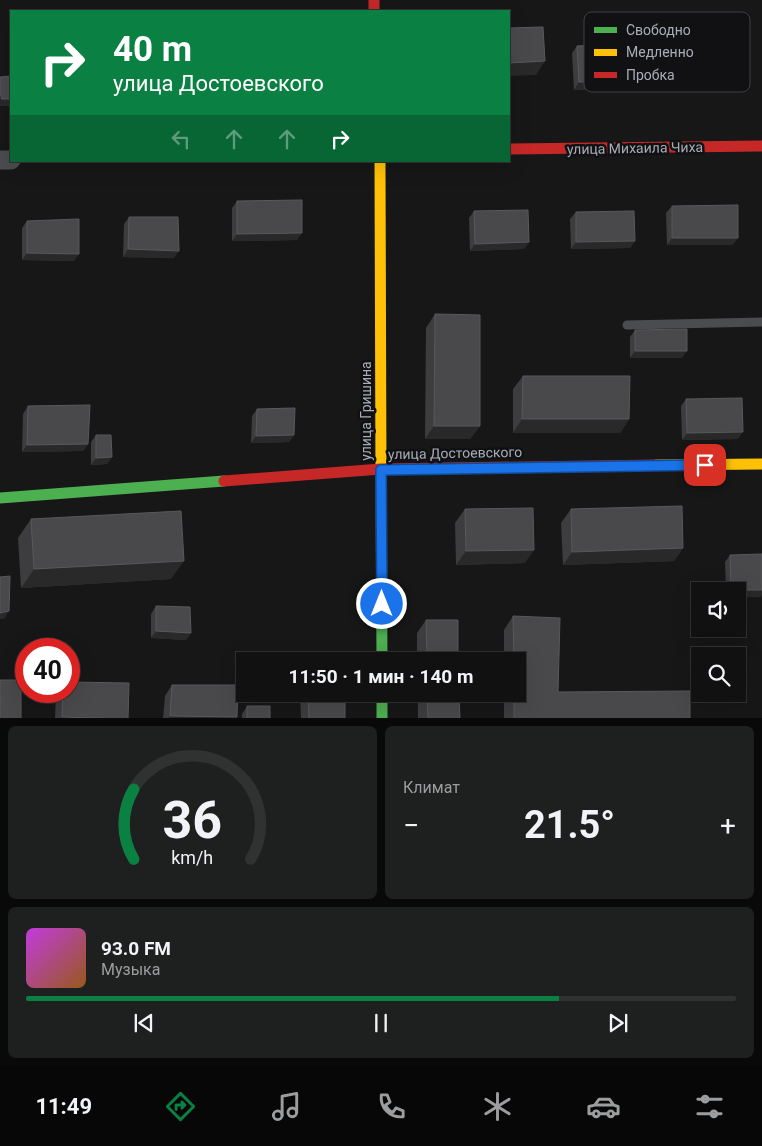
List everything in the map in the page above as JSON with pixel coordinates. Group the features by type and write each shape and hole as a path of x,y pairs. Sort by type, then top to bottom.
{"street":[{"name":"улица Михаила Чиха","path":"510,149 762,146"},
{"name":"улица Гришина","path":"380,162 382,652"},
{"name":"улица Достоевского","path":"0,498 381,470 762,464"},
{"path":"382,702 382,718"}],"lane":[{"path":"627,325 762,322"}],"building":[{"path":"543,27 545,61 510,63 510,28"},
{"path":"577,46 584,46 584,82 579,82"},
{"path":"10,76 10,99 1,99 0,77"},
{"path":"302,200 302,233 237,234 237,201"},
{"path":"738,205 738,238 672,238 672,206"},
{"path":"528,210 529,242 475,244 474,211"},
{"path":"634,211 635,241 576,242 576,212"},
{"path":"129,217 178,217 179,251 128,249"},
{"path":"79,219 79,254 27,253 27,221"},
{"path":"435,314 480,315 480,426 434,426"},
{"path":"687,329 687,351 635,351 635,330"},
{"path":"523,376 630,376 629,419 522,419"},
{"path":"742,398 743,432 687,433 686,399"},
{"path":"90,405 88,444 27,445 28,406"},
{"path":"295,408 294,435 256,436 257,409"},
{"path":"96,435 111,435 112,457 96,458"},
{"path":"682,506 683,548 572,552 571,509"},
{"path":"533,508 534,550 466,551 465,509"},
{"path":"181,511 184,561 34,569 31,519"},
{"path":"762,554 762,590 746,590 746,582 731,582 730,555"},
{"path":"10,576 9,611 0,613 0,577"},
{"path":"156,606 190,607 191,633 156,631"},
{"path":"513,616 560,618 558,692 690,691 690,718 514,718 514,702 526,702 526,652 514,652"},
{"path":"426,620 458,620 458,652 427,652"},
{"path":"0,680 15,680 15,703 21,703 21,718 0,718"},
{"path":"80,682 129,683 128,718 62,717 63,703 80,703"},
{"path":"172,685 236,685 237,717 170,716"},
{"path":"308,702 345,702 345,718 309,718"},
{"path":"427,702 459,702 460,718 428,718"},
{"path":"247,706 270,706 270,718 247,718"}],"traffic: fast":[{"path":"381,479 382,652"},
{"path":"0,498 224,481"},
{"path":"382,702 382,718"}],"traffic: slow":[{"path":"380,162 381,479"},
{"path":"656,465 762,464"}],"traffic: jam":[{"path":"374,0 374,10"},
{"path":"510,149 762,146"},
{"path":"224,481 381,469 656,465"}],"route":[{"path":"382,604 381,470 705,465"}]}
